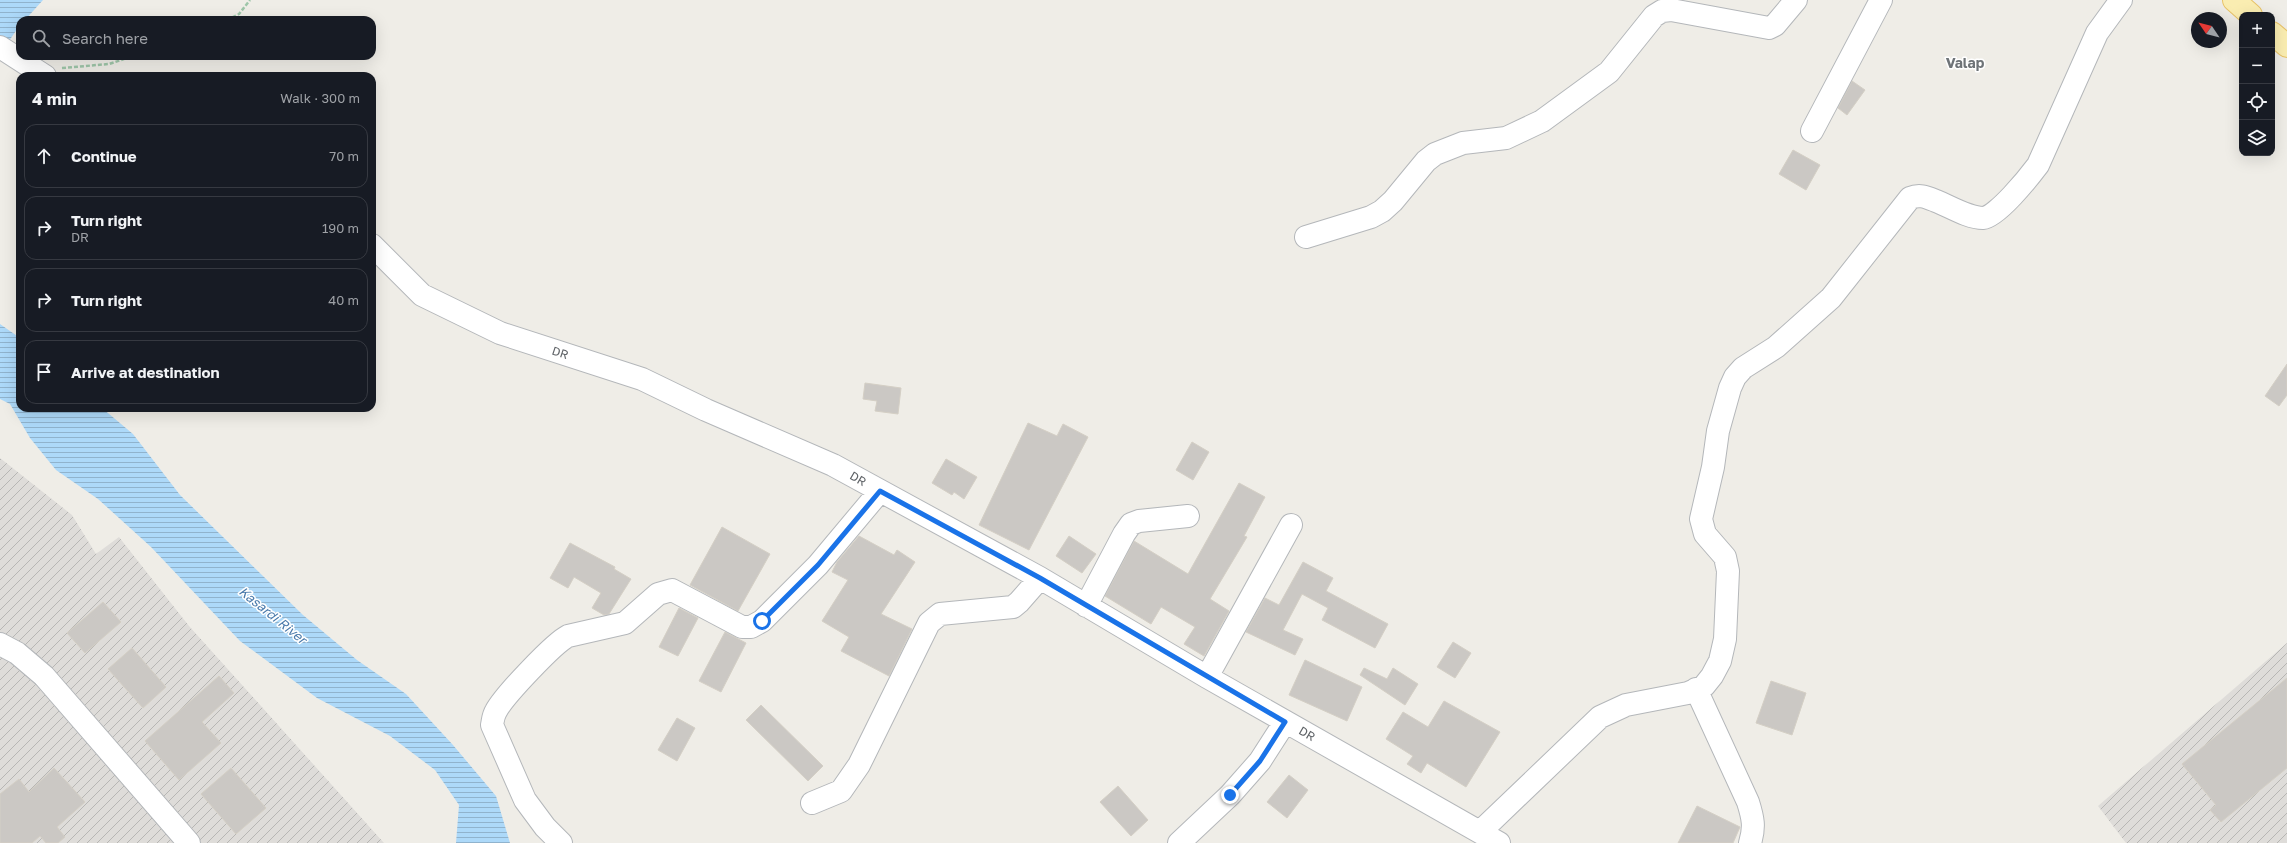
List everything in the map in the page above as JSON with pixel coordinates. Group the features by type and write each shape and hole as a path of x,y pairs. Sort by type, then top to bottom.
{"main road":[{"path":"2234,0 2248,12"},
{"path":"2275,36 2287,46"}],"street":[{"path":"1306,237 1371,217 1382,211 1426,161 1435,154 1463,143 1497,141 1542,121 1609,72 1654,16 1662,11 1688,12 1768,28 1775,25 1796,0"},
{"path":"1812,131 1881,0"},
{"path":"1490,837 1600,717 1626,704 1688,693 1704,686 1720,662 1725,639 1727,565 1717,546 1705,534 1701,519 1713,467 1720,421 1735,376 1744,368 1776,347 1819,311 1832,298 1910,198 1918,195 1927,197 1974,216 1984,218 1994,213 2028,179 2038,165 2097,33 2121,0"},
{"path":"5,51 16,58"},
{"path":"19,60 38,72"},
{"name":"DR","path":"376,249 422,295 500,333 642,379 706,410 833,465 1040,578 1285,722 1490,837"},
{"path":"562,843 545,826 525,800 492,725 496,709 559,640 568,636 625,623 663,591 672,590 742,626 751,627 762,621 818,565 880,491"},
{"path":"1086,606 1124,534 1131,524 1139,520 1188,516"},
{"path":"1207,677 1291,525"},
{"path":"812,803 842,791 859,765 929,623 940,614 1013,607 1040,578"},
{"path":"0,644 17,653 44,676 189,843"},
{"path":"1696,689 1750,808 1754,829 1750,843"},
{"path":"1180,843 1230,795 1260,761 1285,722"}],"path":[{"path":"235,16 239,14 250,0"},
{"path":"48,72 109,64 121,60"}],"shaded area":[{"path":"0,458 72,515 96,554 119,537 189,626 384,843 0,843"},
{"path":"2287,643 2287,843 2126,843 2098,806"}],"water":[{"path":"0,0 43,0 29,16 16,16 16,31 0,54"},
{"name":"Kasardi River","path":"0,324 16,335 16,412 107,412 133,434 180,495 303,615 357,660 406,694 453,745 496,796 510,843 456,843 459,805 435,770 390,736 317,698 240,641 151,547 98,499 56,470 30,438 10,404 0,399"}],"building":[{"path":"1852,81 1865,90 1847,115 1838,108"},
{"path":"1793,150 1820,165 1806,190 1779,174"},
{"path":"2287,364 2287,395 2279,406 2265,396"},
{"path":"865,383 901,388 898,414 875,411 877,401 863,399"},
{"path":"1028,423 1057,436 1063,424 1088,437 1029,550 979,525"},
{"path":"1192,442 1209,452 1193,480 1176,470"},
{"path":"946,459 977,477 964,499 954,492 952,495 932,483"},
{"path":"1239,483 1265,497 1244,536 1247,537 1210,599 1229,611 1204,656 1184,644 1195,627 1161,607 1151,624 1105,596 1134,541 1188,574"},
{"path":"722,527 770,554 738,611 690,585"},
{"path":"859,536 894,555 897,550 915,562 881,614 912,629 889,676 841,651 849,637 822,621 848,580 832,572 837,562"},
{"path":"1069,536 1096,554 1082,573 1056,556"},
{"path":"570,543 615,567 614,569 631,579 609,614 604,615 592,608 601,593 574,577 568,588 550,578"},
{"path":"1303,562 1333,578 1326,591 1388,624 1375,648 1322,620 1328,608 1302,594 1283,630 1303,639 1295,655 1246,632 1265,598 1279,605"},
{"path":"103,602 121,622 85,653 67,633"},
{"path":"679,608 698,618 678,656 659,647"},
{"path":"725,632 746,643 721,692 699,681"},
{"path":"1453,642 1471,653 1455,678 1437,667"},
{"path":"132,648 166,687 143,708 108,669"},
{"path":"1305,660 1362,687 1347,721 1289,695"},
{"path":"1364,668 1387,679 1393,668 1418,684 1405,705 1360,675"},
{"path":"219,676 234,693 202,722 221,743 179,780 145,741"},
{"path":"2287,678 2287,768 2221,822 2210,810 2216,805 2182,764"},
{"path":"1771,681 1806,693 1792,735 1756,723"},
{"path":"1444,701 1500,732 1466,787 1427,763 1421,773 1407,764 1413,756 1386,739 1403,712 1428,727"},
{"path":"761,705 823,766 808,781 746,720"},
{"path":"677,718 695,728 677,761 658,750"},
{"path":"54,768 85,802 57,827 65,837 58,843 46,843 40,836 32,843 0,843 0,794 19,779 29,792"},
{"path":"231,768 266,808 236,834 201,794"},
{"path":"1289,775 1308,790 1287,818 1267,802"},
{"path":"1118,786 1148,820 1131,836 1100,802"},
{"path":"1697,806 1740,827 1733,843 1678,843"}],"district":[{"name":"Valap","path":"1965,63"}],"route":[{"path":"762,621 818,565 880,491 1040,578 1285,722 1260,761 1230,795"}]}
